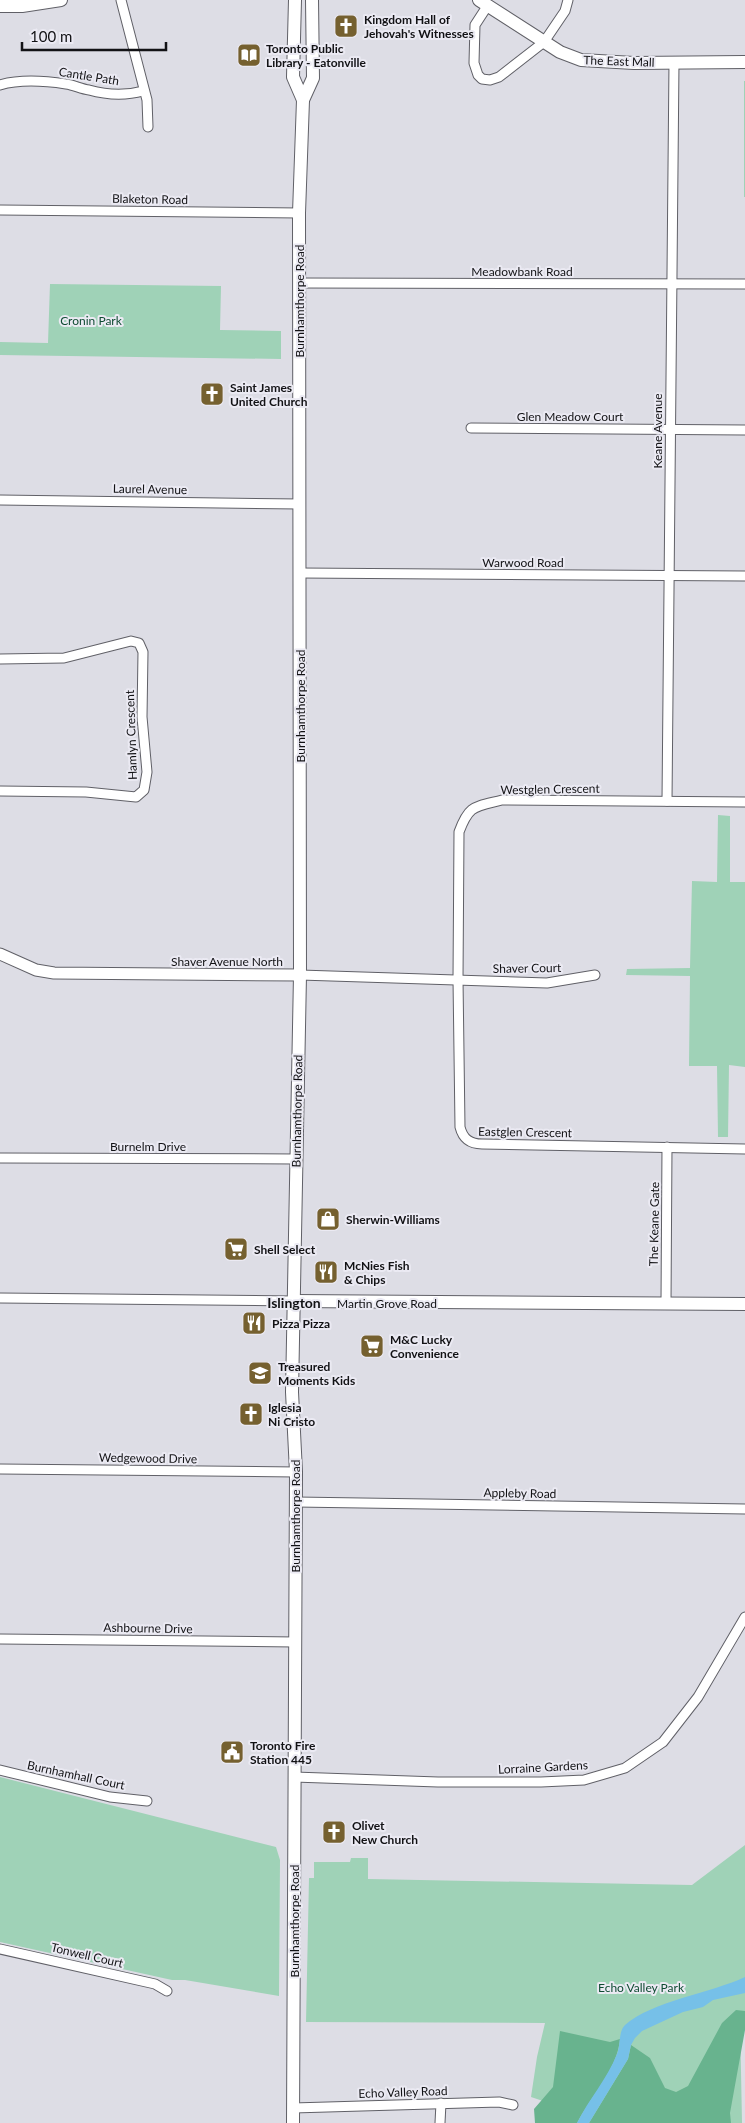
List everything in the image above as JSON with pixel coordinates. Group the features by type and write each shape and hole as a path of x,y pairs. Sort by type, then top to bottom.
{"main road":[{"path":"0,6 22,6 61,0"},
{"name":"Burnhamthorpe Road","path":"294,0 293,77 303,100"},
{"name":"Burnhamthorpe Road","path":"293,2123 296,1472 292,1392 300,975 299,213 303,100 313,78 312,0"},
{"name":"The East Mall","path":"484,3 560,52 581,60 634,63 745,62"},
{"name":"Martin Grove Road","path":"293,1301 367,1303 745,1304"}],"street":[{"name":"Cantle Path","path":"121,0 148,109 148,127"},
{"path":"484,3 475,29 475,68 482,78 490,80 499,77 544,42 565,11 568,0"},
{"name":"Keane Avenue","path":"667,801 670,284 674,62"},
{"name":"Cantle Path","path":"0,85 18,82 54,83 68,84 100,93 131,94 143,91"},
{"name":"Blaketon Road","path":"0,210 299,213"},
{"name":"Meadowbank Road","path":"299,283 745,284"},
{"name":"Glen Meadow Court","path":"471,428 745,430"},
{"name":"Laurel Avenue","path":"0,500 300,504"},
{"name":"Warwood Road","path":"300,573 745,576"},
{"name":"Hamlyn Crescent","path":"0,659 64,658 131,641 139,644 143,652 141,710 147,772 144,790 136,797 86,792 0,791"},
{"name":"Westglen Crescent","path":"458,980 459,832 466,814 479,805 502,800 745,802"},
{"name":"Shaver Avenue North","path":"0,954 36,970 54,973 300,975 458,980"},
{"name":"Shaver Court","path":"458,980 547,983 595,975"},
{"name":"Eastglen Crescent","path":"458,980 460,1127 467,1140 475,1144 667,1146 745,1149"},
{"name":"The Keane Gate","path":"666,1303 667,1146"},
{"name":"Burnelm Drive","path":"0,1158 296,1159"},
{"name":"Martin Grove Road","path":"0,1298 293,1301"},
{"name":"Wedgewood Drive","path":"0,1469 296,1472"},
{"name":"Appleby Road","path":"296,1502 745,1509"},
{"name":"Lorraine Gardens","path":"294,1777 438,1782 541,1782 584,1780 625,1768 663,1742 698,1698 745,1617"},
{"name":"Ashbourne Drive","path":"0,1639 295,1642"},
{"name":"Burnhamhall Court","path":"0,1770 110,1797 147,1801"},
{"name":"Tonwell Court","path":"0,1949 155,1984 167,1991"},
{"name":"Echo Valley Road","path":"293,2108 499,2102 513,2105"},
{"path":"440,2103 440,2123"}],"green space":[{"path":"745,81 745,197 744,197"},
{"name":"Cronin Park","path":"50,284 221,286 220,330 281,331 281,359 0,355 0,342 48,343"},
{"path":"718,815 730,816 730,882 745,882 745,1067 729,1065 728,1137 718,1137 717,1066 689,1066 690,976 626,975 627,969 690,968 692,881 717,882"},
{"path":"0,1777 276,1847 280,1860 279,1996 185,1980 172,1980 0,1942"},
{"name":"Echo Valley Park","path":"745,1845 745,2018 740,2019 742,2123 542,2123 543,2101 531,2097 537,2057 545,2023 306,2022 309,1878 314,1878 314,1862 350,1862 351,1858 368,1858 368,1879 692,1885"},
{"path":"736,2010 745,2011 745,2030 730,2113 731,2123 589,2123 628,2059 631,2045 650,2058 665,2088 676,2092 688,2086 722,2023"},
{"path":"560,2031 610,2042 620,2039 618,2050 609,2072 577,2123 535,2123 534,2109 553,2087"}],"water":[{"path":"745,1977 745,1993 713,2000 703,2007 683,2012 642,2031 635,2038 631,2045 628,2059 589,2123 577,2123 613,2063 618,2050 621,2031 625,2025 666,2003"}],"place":[{"name":"Kingdom Hall of Jehovah's Witnesses","path":"346,26"},
{"name":"Toronto Public Library - Eatonville","path":"249,55"},
{"name":"Saint James United Church","path":"212,394"},
{"name":"Sherwin-Williams","path":"328,1219"},
{"name":"Shell Select","path":"236,1249"},
{"name":"McNies Fish & Chips","path":"326,1272"},
{"name":"Pizza Pizza","path":"254,1323"},
{"name":"M&C Lucky Convenience","path":"372,1346"},
{"name":"Treasured Moments Kids","path":"260,1373"},
{"name":"Iglesia Ni Cristo","path":"251,1414"},
{"name":"Toronto Fire Station 445","path":"232,1752"},
{"name":"Olivet New Church","path":"334,1832"}],"district":[{"name":"Islington","path":"294,1302"}]}
